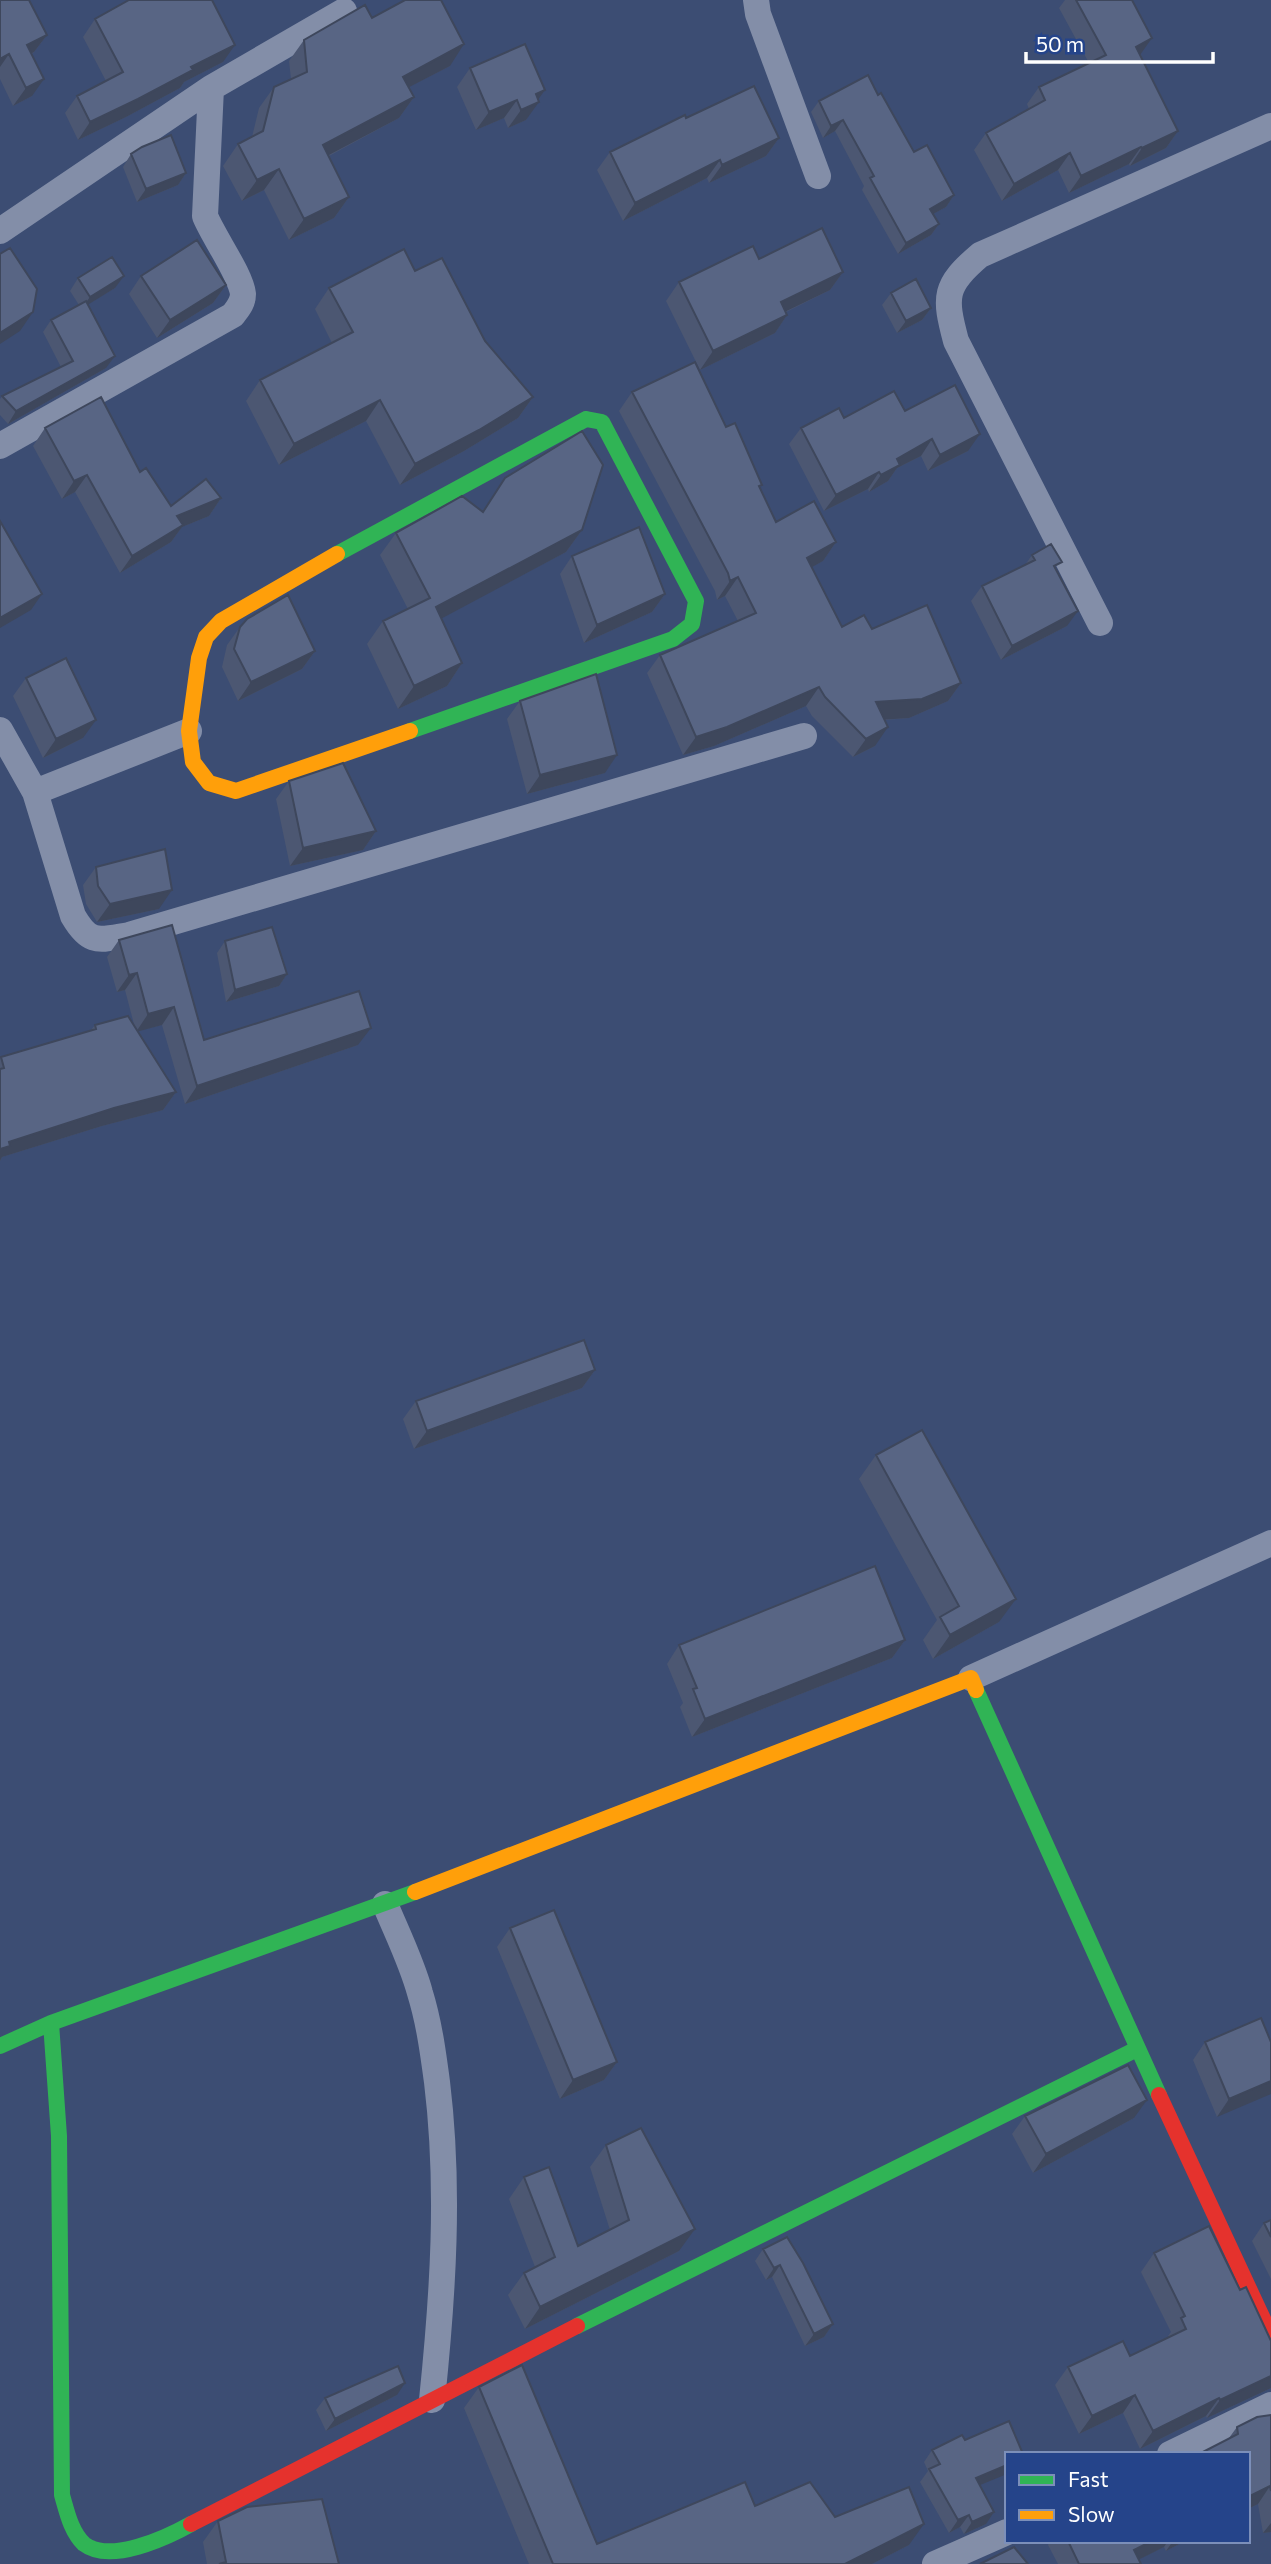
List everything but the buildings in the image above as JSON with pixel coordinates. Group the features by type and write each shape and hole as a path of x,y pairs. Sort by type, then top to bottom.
{"street":[{"path":"756,0 758,14 818,176"},
{"path":"0,231 211,88 344,11"},
{"path":"0,446 233,315 241,305 243,294 238,279 205,216 211,88"},
{"path":"1100,623 956,341 948,312 951,285 980,255 1271,126"},
{"path":"586,419 602,422 696,601 696,617 690,629 673,639 236,791 209,783 193,762 189,731 199,658 206,637 221,621 285,583 586,419"},
{"path":"0,730 35,792 73,916 82,932 94,939 107,939 142,931 804,736"},
{"path":"35,792 189,731"},
{"path":"0,2046 51,2023 385,1904 971,1678 1271,1543"},
{"path":"971,1678 1137,2049 1271,2336"},
{"path":"385,1904 420,1991 430,2033 442,2125 445,2212 441,2310 432,2400"},
{"path":"51,2023 59,2136 62,2495 68,2522 82,2544 97,2553 124,2553 163,2539 905,2162 1137,2049"},
{"path":"1174,2452 1271,2405"},
{"path":"935,2564 1005,2533"}],"traffic: fast":[{"path":"410,731 673,639 692,624 696,601 602,422 586,419"},
{"path":"337,554 586,419"},
{"path":"976,1690 1159,2095"},
{"path":"0,2046 51,2023 415,1892"},
{"path":"51,2023 59,2136 62,2495 76,2534 84,2544 95,2549 108,2551 138,2547 191,2524"},
{"path":"577,2326 1137,2049"}],"traffic: slow":[{"path":"337,554 221,621 206,637 199,658 189,731 193,762 209,783 236,791 410,731"},
{"path":"415,1892 971,1678 976,1690"}],"traffic: jam":[{"path":"1159,2095 1271,2336"},
{"path":"191,2524 577,2326"}]}
